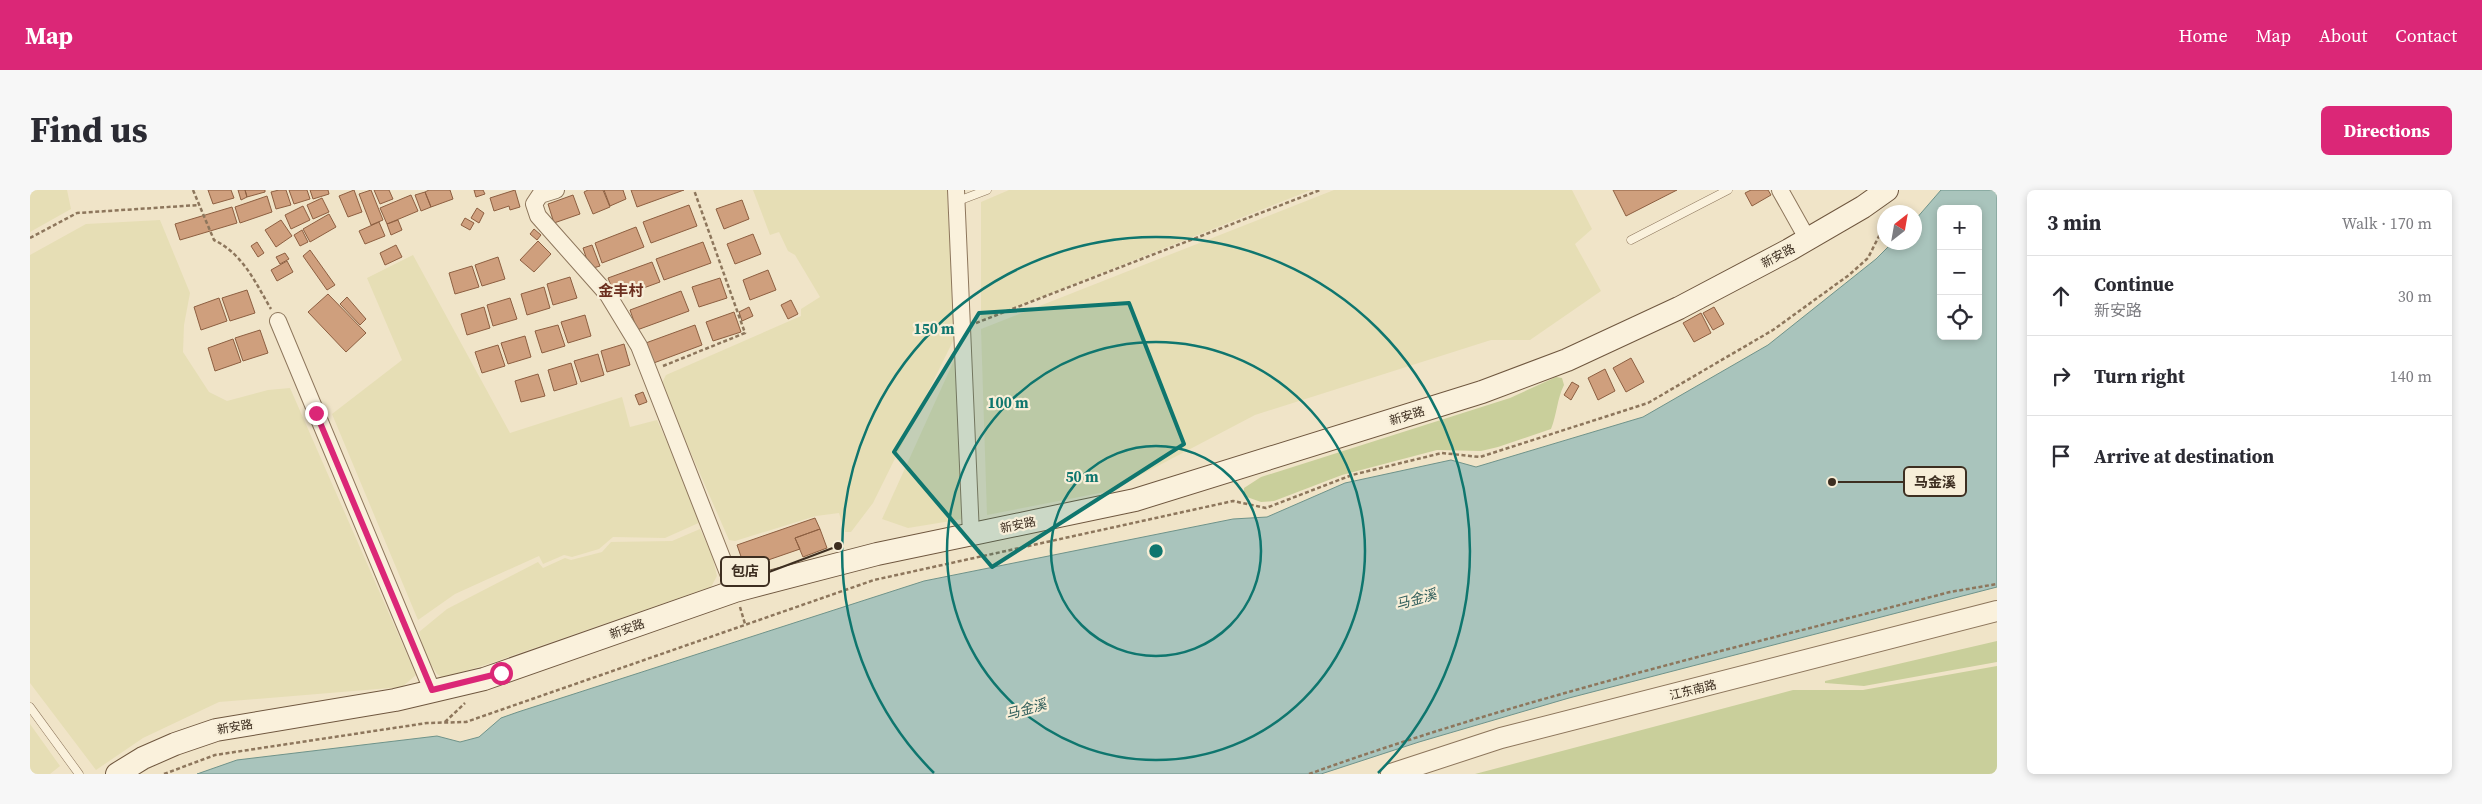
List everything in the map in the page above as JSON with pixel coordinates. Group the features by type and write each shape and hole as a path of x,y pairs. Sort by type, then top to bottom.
{"main road":[{"name":"新安路","path":"118,774 151,754 216,730 395,700 484,679 736,591 876,554 1135,500 1482,392 1567,360 1670,312 1808,240 1863,208 1887,190"}],"street":[{"path":"556,190 540,195 534,204 538,216 569,249 619,310 639,346 647,372 722,551 736,591"},
{"path":"1780,190 1808,240"},
{"path":"957,195 971,535"},
{"path":"278,321 432,690"},
{"name":"江东南路","path":"1391,774 1501,738 1997,611"}],"lane":[{"path":"957,195 987,190"},
{"path":"1631,240 1728,190"},
{"path":"30,707 79,774"}],"path":[{"path":"193,190 214,240 228,247 244,265 278,321"},
{"path":"647,372 745,333 694,190"},
{"path":"963,328 1320,190"},
{"path":"30,238 77,213 199,205"},
{"path":"164,774 215,755 427,723 466,722 874,580 1233,501 1266,508 1352,475 1442,454 1480,457 1648,403 1773,330 1849,275 1868,258 1877,240"},
{"path":"1309,774 1401,741 1580,689 1950,592 1997,584"}],"highlighted area":[{"path":"1129,303 1184,444 992,567 894,452 979,313"}],"shaded area":[{"path":"30,190 67,190 71,209 30,232"},
{"path":"753,190 947,190 955,337 873,503 851,532 845,532 839,513 816,516 735,541 729,540 661,385 666,375 801,316 801,309 820,297 795,255 788,251 779,232 770,235"},
{"path":"1009,190 1311,190 981,321 981,202"},
{"path":"1334,190 1572,190 1592,229 1575,244 1601,291 1530,340 1491,340 1255,415 1110,491 987,515 981,329"},
{"path":"160,220 190,293 184,325 183,352 209,392 227,401 268,390 290,388 416,675 402,687 219,702 143,738 96,770 30,683 30,255 86,224"},
{"path":"413,255 510,433 622,397 630,427 657,420 703,521 665,538 613,537 599,549 572,557 564,555 543,564 539,556 455,594 418,620 332,414 402,360 367,278"},
{"path":"956,356 963,519 908,528 882,519"},
{"path":"700,529 712,555 717,576 711,587 443,678 437,674 425,655 419,632 447,609 538,562 543,568 565,558 571,560 602,552 611,542 672,541"},
{"path":"30,724 60,766 50,774 30,774"}],"green space":[{"path":"1556,377 1562,378 1564,385 1551,429 1481,451 1437,450 1342,475 1274,501 1261,502 1244,496 1244,488 1261,477 1510,398"},
{"path":"1997,641 1997,662 1864,686 1825,683 1825,681"},
{"path":"1997,666 1997,774 1475,774 1793,690 1863,690"}],"water":[{"path":"1941,190 1997,190 1997,587 1569,698 1419,742 1321,774 197,774 237,760 437,736 460,742 479,737 501,718 518,712 924,581 1233,519 1267,517 1345,483 1451,460 1476,467 1643,417 1768,345 1885,250 1922,250 1922,212"}],"building":[{"path":"208,190 231,190 234,198 213,204"},
{"path":"238,190 245,190 247,197 241,200"},
{"path":"245,190 265,190 265,192 247,197"},
{"path":"286,190 291,205 276,209 271,192"},
{"path":"289,190 307,190 310,199 294,204"},
{"path":"310,190 328,190 329,194 313,199"},
{"path":"354,190 362,212 348,217 339,196"},
{"path":"371,190 383,220 371,225 359,194"},
{"path":"374,190 389,190 393,199 380,204"},
{"path":"429,190 450,190 453,199 431,207 425,192"},
{"path":"474,190 483,190 485,194 476,197"},
{"path":"515,190 520,207 510,210 509,206 494,211 490,198"},
{"path":"588,190 603,190 610,207 593,214 584,192"},
{"path":"604,190 623,190 626,199 610,206"},
{"path":"631,190 684,190 637,207"},
{"path":"1613,190 1677,190 1626,216"},
{"path":"1751,190 1768,190 1771,195 1752,206 1745,193"},
{"path":"425,192 431,207 421,211 415,195"},
{"path":"411,195 418,211 387,224 380,208"},
{"path":"573,195 580,214 554,223 548,204"},
{"path":"267,196 272,212 240,223 235,207"},
{"path":"322,198 329,212 313,219 307,205"},
{"path":"742,200 749,219 724,229 716,209"},
{"path":"689,205 697,226 651,243 643,222"},
{"path":"303,206 310,220 291,229 285,215"},
{"path":"232,207 237,223 180,240 175,224"},
{"path":"477,208 484,213 479,223 471,218"},
{"path":"329,214 336,227 310,242 303,229"},
{"path":"465,218 474,223 470,230 461,225"},
{"path":"281,220 292,236 276,247 265,230"},
{"path":"398,220 402,230 391,235 387,224"},
{"path":"379,222 385,236 365,244 359,231"},
{"path":"636,227 644,247 602,263 595,243"},
{"path":"534,229 541,235 537,240 530,234"},
{"path":"302,230 308,242 300,246 294,235"},
{"path":"753,234 761,254 735,264 727,244"},
{"path":"538,241 551,254 534,272 520,260"},
{"path":"257,242 264,253 258,257 251,246"},
{"path":"703,242 711,263 664,280 656,259"},
{"path":"396,245 402,257 385,265 380,253"},
{"path":"592,245 600,266 590,269 583,248"},
{"path":"310,250 335,285 327,290 303,256"},
{"path":"285,253 289,259 280,264 276,257"},
{"path":"498,257 505,279 482,286 475,265"},
{"path":"287,261 293,272 277,281 271,270"},
{"path":"652,262 660,282 616,298 608,278"},
{"path":"472,266 479,287 455,294 449,273"},
{"path":"768,270 776,290 750,300 743,280"},
{"path":"570,277 577,298 553,305 547,284"},
{"path":"720,278 727,298 699,307 692,287"},
{"path":"544,287 550,308 527,315 521,294"},
{"path":"247,290 255,313 230,321 222,298"},
{"path":"681,291 689,311 637,330 630,310"},
{"path":"328,294 366,333 346,352 308,312"},
{"path":"347,297 366,319 360,325 340,304"},
{"path":"219,298 227,321 201,330 194,307"},
{"path":"510,298 517,319 493,326 487,305"},
{"path":"791,300 798,314 788,319 781,305"},
{"path":"484,307 490,328 467,335 461,314"},
{"path":"749,307 753,316 742,321 739,312"},
{"path":"1714,307 1724,324 1713,330 1703,313"},
{"path":"734,312 741,332 713,341 706,322"},
{"path":"1701,313 1711,333 1694,342 1683,323"},
{"path":"585,315 591,336 568,343 561,322"},
{"path":"558,325 565,346 542,353 535,331"},
{"path":"695,325 702,345 651,364 643,344"},
{"path":"260,330 268,353 243,361 235,338"},
{"path":"525,336 531,357 508,364 501,343"},
{"path":"233,339 241,362 215,371 208,348"},
{"path":"624,344 630,365 607,372 601,351"},
{"path":"498,345 505,366 482,373 475,352"},
{"path":"598,354 604,375 581,382 574,361"},
{"path":"1631,358 1644,382 1626,392 1613,368"},
{"path":"571,363 577,384 554,391 548,370"},
{"path":"1605,369 1615,391 1598,400 1588,378"},
{"path":"538,374 545,396 521,402 515,381"},
{"path":"1572,382 1579,386 1571,400 1564,395"},
{"path":"643,392 647,402 639,405 635,395"},
{"path":"815,518 820,529 795,538 800,549 745,568 737,545"},
{"path":"820,529 827,548 803,557 795,538"}],"place":[{"name":"马金溪","path":"1832,482"},
{"name":"包店","path":"838,546"}],"district":[{"name":"金丰村","path":"621,291"}],"route":[{"path":"316,413 432,690 484,679 501,673"}]}
